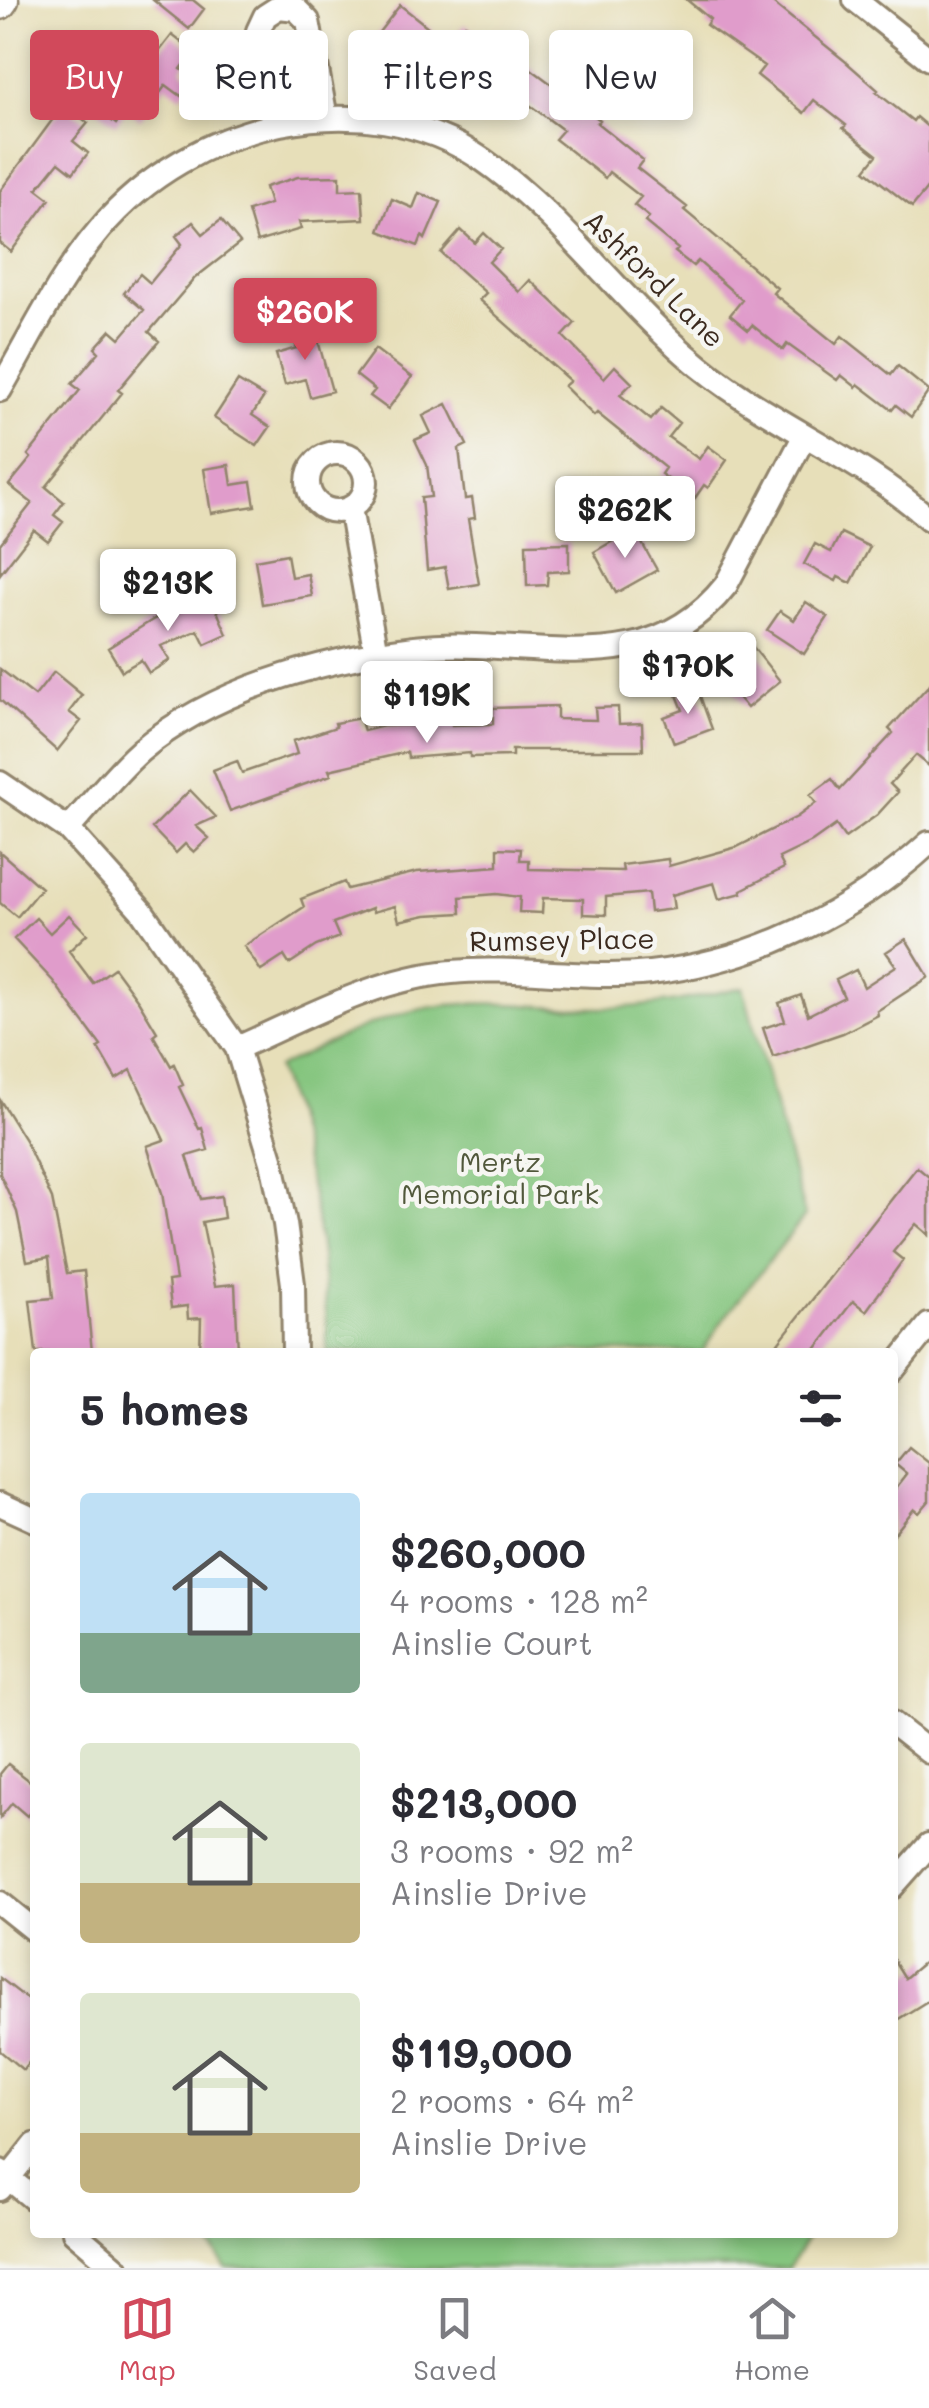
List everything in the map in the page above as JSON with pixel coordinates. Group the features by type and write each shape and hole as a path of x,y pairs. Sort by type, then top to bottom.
{"street":[{"path":"855,0 929,59"},
{"path":"258,30 265,16 279,8 296,9 308,21 310,30"},
{"name":"Ashford Lane","path":"328,118 354,117 402,126 438,137 479,158 512,181 682,352 746,402 878,480 929,519"},
{"path":"273,120 274,125"},
{"name":"Ashford Lane","path":"0,390 68,273 118,210 174,165 256,129 311,120"},
{"path":"68,829 138,753 195,713 257,686 376,654 419,648 622,650 671,633 710,605 726,585 804,436"},
{"path":"350,508 376,654"},
{"path":"0,783 68,829 170,948 237,1048 272,1162 285,1224 294,1284 294,1348"},
{"name":"Rumsey Place","path":"237,1048 344,1000 392,984 451,972 650,973 726,958 776,942 822,920 866,894 929,843"},
{"path":"898,1364 929,1325"},
{"path":"0,1504 30,1518"},
{"path":"898,1728 929,1752"},
{"path":"898,1880 929,1845"},
{"path":"0,1903 30,1926"},
{"path":"30,2150 3,2180 30,2197"},
{"path":"81,2238 116,2268"}],"green space":[{"name":"Mertz Memorial Park","path":"743,987 805,1216 705,1348 327,1348 324,1280 314,1208 299,1137 277,1068 360,1029 425,1008 486,1004 618,1008 672,1002"},
{"path":"205,2238 806,2238 789,2268 226,2268"}],"building":[{"path":"153,0 193,0 204,9 189,29"},
{"path":"687,0 769,0 845,61 876,92 913,121 916,117 929,128 929,186 912,207 865,170 877,155 843,128 846,125 814,100 804,113 757,75 764,66 706,25 710,19"},
{"path":"400,5 432,30 381,30"},
{"path":"172,35 179,40 179,95 166,85 159,94 159,52"},
{"path":"529,67 549,82 549,120 531,106"},
{"path":"52,120 88,123 73,141 88,153 73,173 59,162 37,189 50,199 11,252 0,243 0,191"},
{"path":"550,120 600,120 597,123 643,160 637,168 777,288 773,293 836,344 842,336 891,375 898,366 929,391 911,417 896,405 892,410 841,375 837,380 787,344 783,350 752,325 748,330 730,315 742,300 698,261 693,266 675,252 678,249 645,222 649,217 634,205 641,197 609,172 605,178 555,139 563,130"},
{"path":"340,176 340,190 362,189 364,219 299,222 301,229 257,242 248,211 270,204 265,187 298,177"},
{"path":"419,193 441,202 418,246 379,231 392,199 413,208"},
{"path":"221,220 240,243 195,278 149,332 159,341 46,487 64,502 54,515 63,522 48,541 34,530 0,574 0,544 32,503 9,485 80,390 72,384 99,352 95,348 111,330 120,338 144,310 124,293 140,274 150,283 182,244 176,236 193,222 203,234"},
{"path":"461,230 475,243 484,233 501,249 489,262 519,292 530,280 575,323 563,336 604,378 615,366 632,383 620,395 651,420 661,408 679,423 668,437 699,459 708,446 727,460 708,488 704,485 695,498 661,474 665,468 597,413 594,416 564,386 570,381 479,300 486,293 441,253"},
{"path":"314,326 332,391 310,397 305,379 285,385 276,354 297,348 292,332"},
{"path":"375,349 412,377 388,409 370,396 375,390 356,375"},
{"path":"238,381 264,397 252,415 270,427 257,446 214,418"},
{"path":"447,404 467,445 459,449 465,499 472,498 475,518 468,519 479,584 449,589 445,567 427,570 421,498 431,497 427,465 415,440 431,433 423,416"},
{"path":"229,465 232,485 251,482 255,506 211,513 204,469"},
{"path":"634,529 657,570 616,593 594,552"},
{"path":"841,533 870,547 851,583 838,577 836,581 804,564 815,544 831,552"},
{"path":"569,543 569,571 548,572 547,585 527,586 526,544"},
{"path":"287,554 291,577 308,574 312,596 262,604 255,560"},
{"path":"210,595 227,634 205,644 198,630 161,646 170,660 149,673 141,660 122,671 108,648 154,619"},
{"path":"806,602 828,617 804,654 767,630 780,611 794,620"},
{"path":"753,647 780,681 747,708 730,688 744,676 734,663"},
{"path":"0,669 35,696 54,672 82,695 69,712 81,721 57,751 0,700"},
{"path":"929,685 929,766 916,755 890,784 898,792 877,815 845,838 836,825 779,858 784,868 741,890 742,893 719,899 714,883 672,895 674,909 650,912 648,893 606,897 606,915 583,914 583,899 543,898 542,913 519,912 520,897 497,894 460,897 461,913 399,921 395,906 373,912 372,908 333,923 339,937 316,946 289,964 284,956 261,971 244,946 304,907 301,899 344,882 347,889 417,872 498,866 498,848 521,849 520,860 529,860 529,869 623,871 622,865 668,859 669,866 737,847 797,817 816,803 810,795 832,779 840,790 893,733 889,729"},
{"path":"697,688 712,729 674,743 664,717 683,710 677,695"},
{"path":"557,706 557,719 596,720 595,708 618,707 619,724 642,723 643,750 512,750 512,756 470,757 470,753 408,758 407,752 329,770 331,775 230,811 213,770 237,761 242,773 297,754 293,741 336,727 335,723 360,718 364,731 383,726 426,725 425,712 451,710 452,725 493,724 493,708"},
{"path":"190,790 216,817 196,826 209,838 194,852 185,844 176,853 152,828"},
{"path":"0,852 41,888 17,917 0,903"},
{"path":"69,915 87,934 69,951 93,983 114,968 157,1032 153,1035 171,1066 174,1064 183,1085 179,1087 199,1129 202,1128 208,1150 187,1156 201,1199 221,1196 224,1218 202,1222 215,1286 235,1284 238,1348 200,1348 201,1318 188,1319 187,1306 171,1308 168,1281 176,1280 162,1193 147,1146 164,1140 131,1070 116,1079 98,1048 101,1046 53,981 14,939 36,918 50,933"},
{"path":"906,939 929,977 877,1011 878,1015 843,1033 773,1057 763,1028 785,1021 779,1003 801,995 808,1015 844,997 836,980 856,970 864,987 896,966 886,952"},
{"path":"0,1100 25,1140 52,1199 67,1273 84,1271 92,1348 36,1348 30,1300 53,1298 49,1257 27,1261 17,1212 0,1174"},
{"path":"917,1167 929,1177 929,1235 916,1224 893,1252 903,1260 866,1311 853,1301 817,1348 784,1348 778,1343"},
{"path":"909,1447 929,1463 929,1501 919,1513 914,1509 898,1529 898,1485 907,1474 898,1466 898,1460"},
{"path":"8,1764 30,1781 27,1816 12,1803 0,1818 0,1774"},
{"path":"929,1958 929,2000 898,2019 898,1967 905,1978"},
{"path":"0,1978 30,2001 30,2061 23,2070 0,2051"}]}
